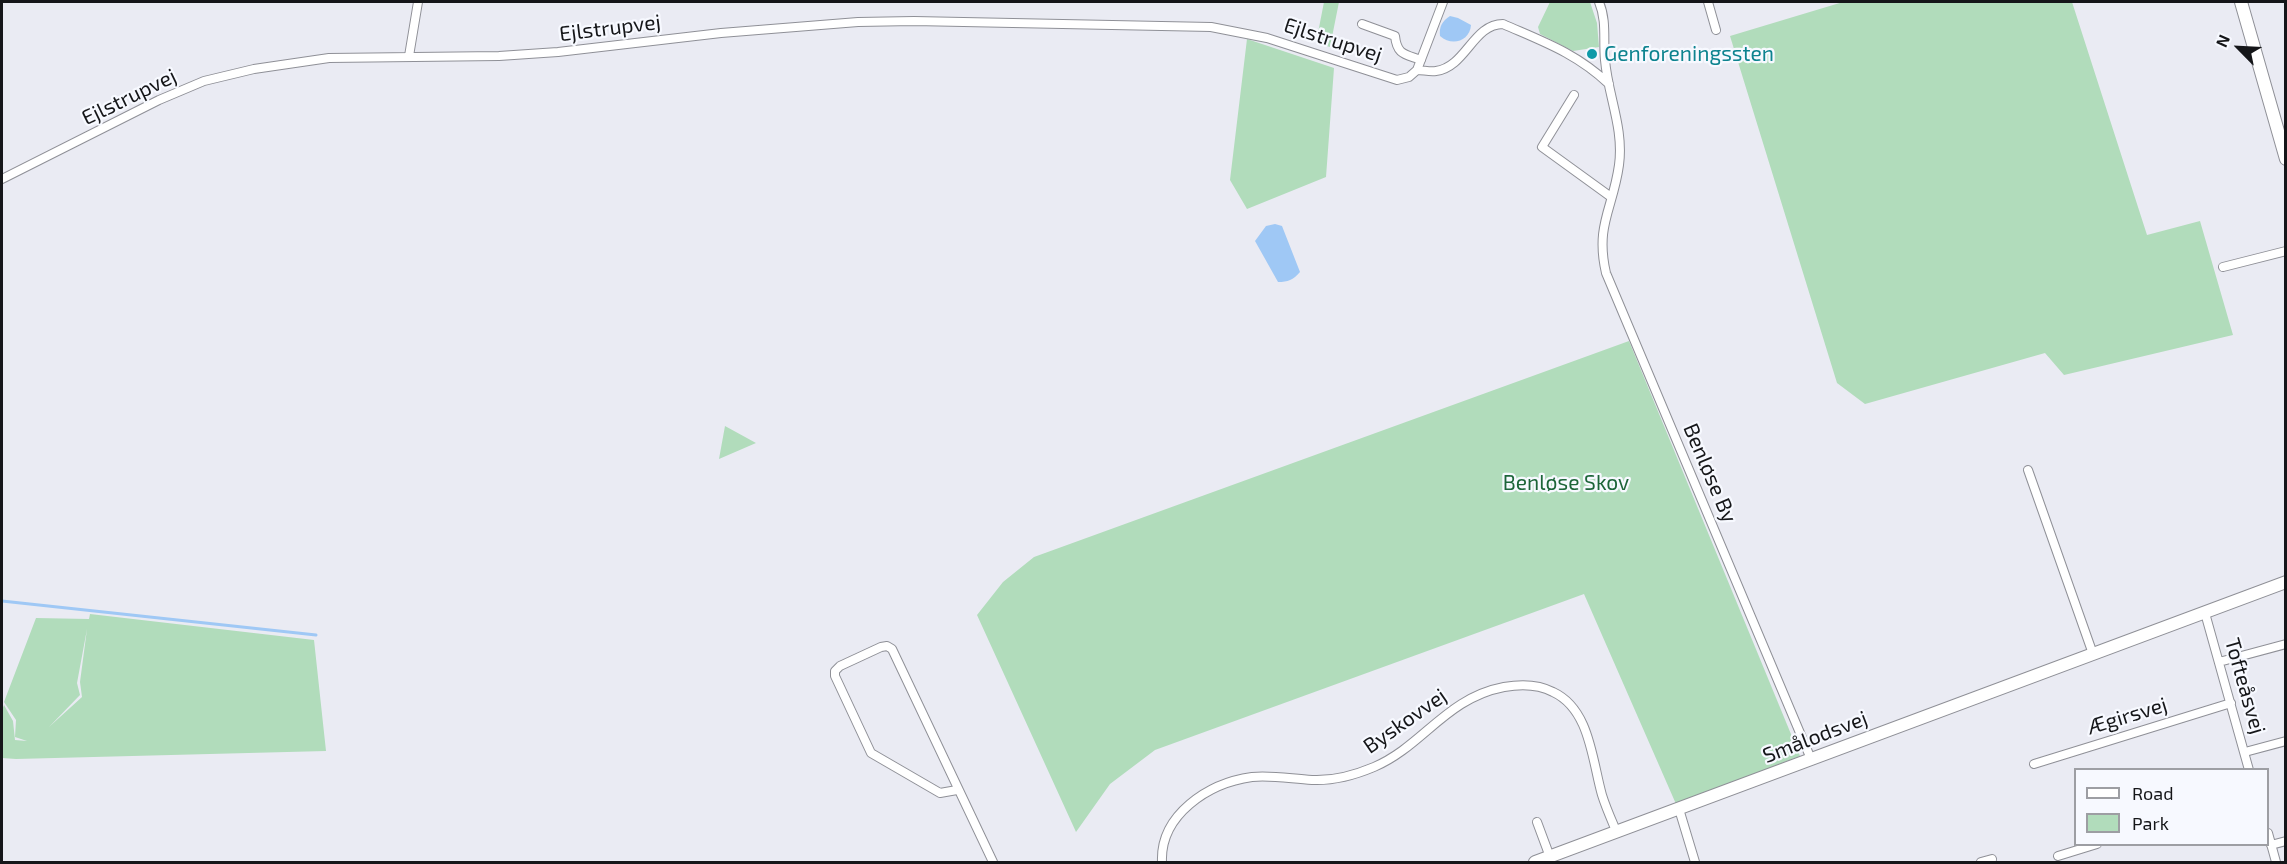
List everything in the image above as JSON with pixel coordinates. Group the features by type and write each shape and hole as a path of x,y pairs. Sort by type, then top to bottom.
{"street":[{"path":"409,56 418,2"},
{"path":"1443,2 1417,70 1435,72 1449,67 1484,30 1493,24 1503,24 1568,52 1592,68 1610,84"},
{"name":"Benløse By","path":"1599,2 1605,27 1605,60 1619,126 1621,147 1619,167 1601,237 1606,273 1811,759"},
{"path":"1708,2 1716,30"},
{"path":"2241,2 2286,159"},
{"name":"Ejlstrupvej","path":"2,179 159,100 204,81 283,63 329,58 499,56 558,52 733,32 858,22 914,21 1211,27 1267,38 1396,80 1409,76 1417,70"},
{"path":"1362,24 1395,36 1396,46 1401,52 1421,60"},
{"path":"1592,68 1605,60"},
{"path":"1574,95 1542,147 1611,197"},
{"path":"2223,267 2286,250"},
{"path":"2028,470 2093,654"},
{"name":"Smålodsvej","path":"1535,862 2286,582"},
{"name":"Tofteåsvej","path":"2205,613 2249,768"},
{"path":"2219,662 2286,644"},
{"path":"957,790 940,793 871,753 835,675 835,671 840,666 881,647 892,648 957,790 993,862"},
{"name":"Byskovvej","path":"1162,862 1162,849 1174,819 1187,806 1207,793 1229,783 1252,777 1315,780 1345,777 1375,767 1399,752 1450,710 1465,701 1494,689 1514,685 1535,685 1553,692 1565,699 1577,713 1591,747 1602,796 1617,833"},
{"name":"Ægirsvej","path":"2034,764 2231,703"},
{"path":"2245,752 2286,741"},
{"path":"1679,809 1695,862"},
{"path":"1537,822 1550,857"},
{"path":"2269,837 2276,862"},
{"path":"2271,845 2286,841"},
{"path":"2058,856 2090,846"},
{"path":"1981,862 1992,859"}],"green space":[{"path":"1324,2 1339,2 1330,47 1316,43"},
{"path":"1550,2 1590,2 1597,23 1599,47 1573,51 1540,34 1538,27"},
{"path":"1843,2 2072,2 2147,235 2200,221 2233,335 2064,375 2045,353 1865,404 1837,383 1730,36"},
{"path":"1247,39 1334,68 1326,177 1247,209 1230,180"},
{"name":"Benløse Skov","path":"1629,341 1800,756 1676,804 1584,594 1155,750 1110,784 1076,832 977,615 1003,582 1034,557"},
{"path":"725,426 756,443 719,459"},
{"path":"90,614 314,640 326,751 2,758 2,710 4,705 13,721 15,740 27,741 15,737 16,720 4,702 36,618 89,619","holes":["87,629 80,682 82,697 49,727 80,695 77,683"]}],"water":[{"path":"1450,16 1471,25 1470,31 1460,41 1450,41 1440,36 1442,24"},
{"path":"1275,224 1282,226 1300,272 1293,279 1285,282 1278,282 1255,241 1266,226"}],"waterway":[{"path":"2,601 316,635"}],"place":[{"name":"Genforeningssten","path":"1592,54"}]}
